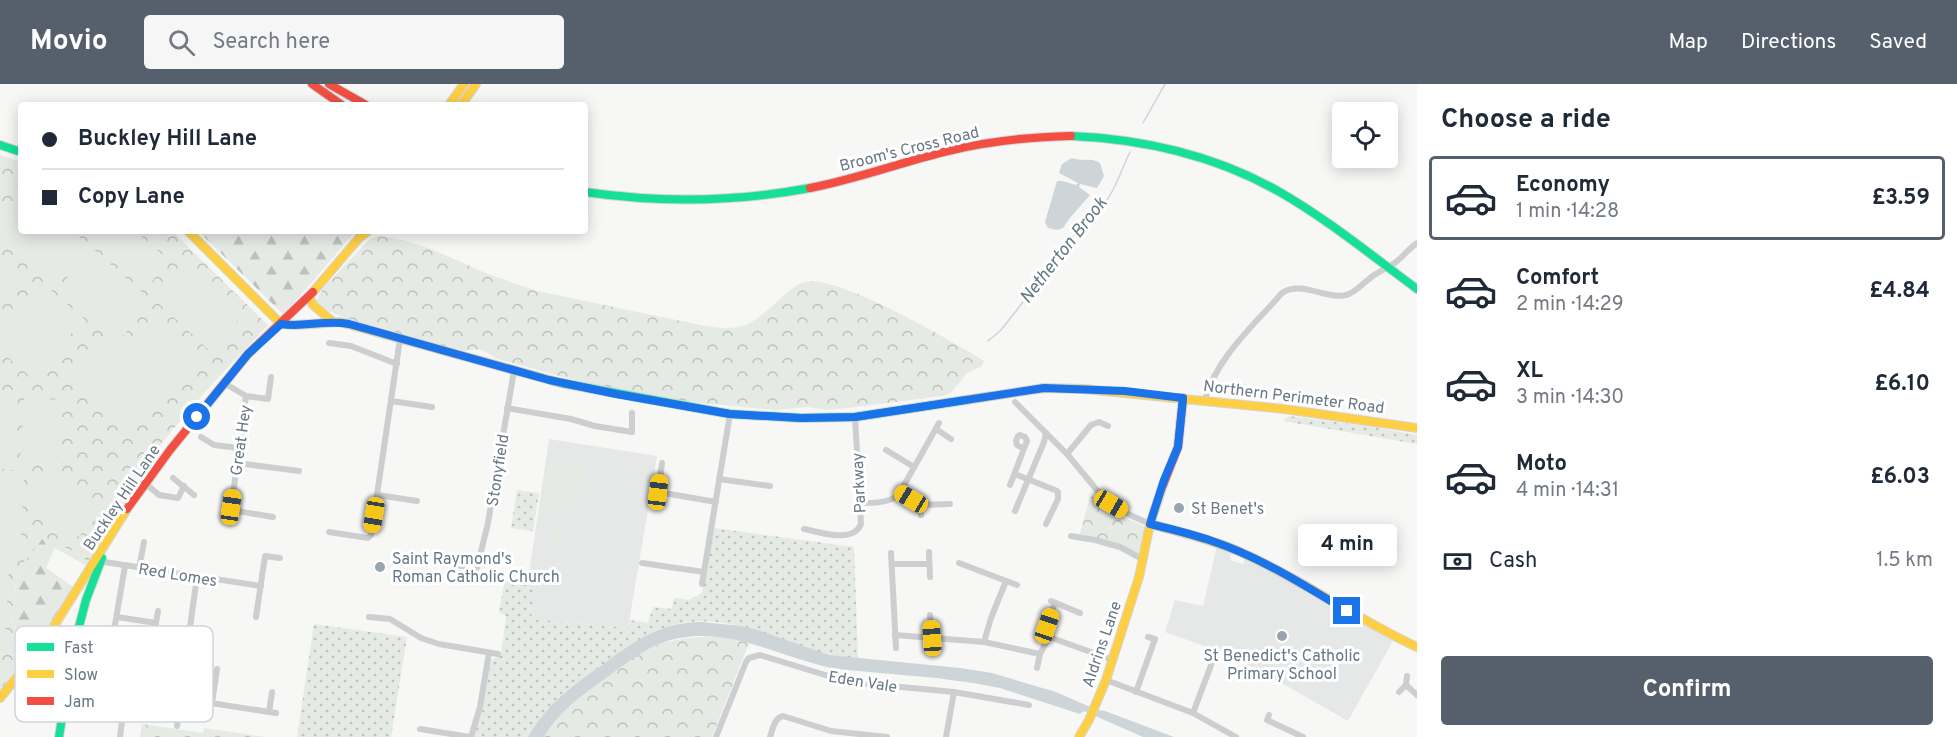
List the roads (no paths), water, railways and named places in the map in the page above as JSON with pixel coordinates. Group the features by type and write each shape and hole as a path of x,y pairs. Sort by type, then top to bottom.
{"main road":[{"path":"312,84 338,102"},
{"path":"329,84 356,102"},
{"path":"451,102 464,84"},
{"path":"463,102 476,84"},
{"path":"350,98 359,102"},
{"name":"Broom's Cross Road","path":"588,192 640,200 735,199 824,185 951,150 1019,138 1093,137 1159,146 1207,160 1253,178 1308,210 1417,289"},
{"path":"0,146 18,151"},
{"path":"191,234 281,324"},
{"name":"Buckley Hill Lane","path":"54,626 98,561 145,483 248,354 309,296 361,235"},
{"path":"309,296 313,305 332,321"},
{"name":"Northern Perimeter Road","path":"281,324 298,326 332,321 349,324 514,371 616,394 730,414 801,418 855,417 1044,388 1125,391 1297,410 1417,428"},
{"name":"Aldrins Lane","path":"1078,737 1089,720 1106,680 1139,577 1150,524 1164,480 1178,447 1183,398"},
{"path":"1150,524 1213,541 1249,556 1311,589 1365,622 1417,647"},
{"path":"79,626 98,561"},
{"name":"Buckley Hill Lane","path":"0,698 15,680"},
{"path":"59,737 61,722"}],"street":[{"path":"1205,400 1216,372 1242,338 1286,290 1297,289 1344,296 1398,261 1406,250 1417,243"},
{"path":"329,532 368,538 371,535 400,339"},
{"path":"329,343 351,346 397,364"},
{"name":"Stonyfield","path":"441,563 477,568 488,523 514,371"},
{"path":"246,396 268,399 271,377"},
{"name":"Great Hey","path":"224,383 246,396 231,510 273,517"},
{"path":"391,401 432,407"},
{"path":"1015,402 1067,454 1111,504 1150,524"},
{"path":"507,408 632,432 632,413"},
{"path":"702,584 730,414"},
{"name":"Parkway","path":"804,529 839,535 851,534 859,529 861,524 855,417"},
{"path":"1067,454 1091,425 1099,422 1108,426"},
{"path":"860,503 890,501 898,496 937,426 951,439"},
{"path":"1014,512 1046,433"},
{"path":"201,437 209,443 218,442 239,448"},
{"path":"1011,485 1024,449"},
{"path":"886,450 914,467"},
{"path":"237,463 299,471"},
{"path":"662,463 658,492 716,502"},
{"path":"1014,474 1058,492 1058,499 1046,524"},
{"path":"173,478 194,495"},
{"path":"719,479 770,486"},
{"path":"145,483 159,495 178,498 184,486"},
{"path":"900,493 921,505 950,504"},
{"path":"378,495 417,501"},
{"path":"921,505 921,515"},
{"path":"1071,536 1095,540 1120,548 1144,560"},
{"path":"139,568 144,542"},
{"path":"929,552 930,577"},
{"path":"891,554 896,648"},
{"path":"258,619 265,556 280,558"},
{"name":"Red Lomes","path":"98,561 261,586"},
{"path":"642,564 704,572"},
{"path":"892,564 929,564"},
{"path":"959,564 1017,585"},
{"path":"115,626 125,566"},
{"path":"190,626 198,577"},
{"path":"984,642 1006,581"},
{"path":"1037,668 1040,654 1049,637 1047,626 1053,602 1080,613"},
{"path":"155,626 158,611"},
{"path":"930,615 932,638"},
{"path":"117,616 156,623"},
{"path":"369,617 390,619 421,638 439,644 498,654"},
{"path":"895,635 984,642 1040,654"},
{"path":"1049,637 1113,660"},
{"path":"1136,692 1155,639 1148,637"},
{"path":"420,729 471,737 480,707 489,653"},
{"name":"Eden Vale","path":"716,737 746,662 755,656 765,656 848,682 954,692 1029,705"},
{"path":"1193,713 1213,660"},
{"path":"213,696 217,669"},
{"path":"1399,692 1406,685 1407,676"},
{"path":"1106,680 1193,713 1236,737"},
{"path":"1406,685 1417,695"},
{"path":"269,712 272,692"},
{"path":"946,737 954,692"},
{"path":"213,703 276,713"},
{"path":"1269,715 1267,720 1303,737"},
{"path":"770,737 776,721 783,716 831,731 887,737"},
{"path":"120,737 122,722"},
{"path":"177,726 178,722"}],"waterway":[{"name":"Netherton Brook","path":"1143,123 1165,84"},
{"name":"Netherton Brook","path":"988,341 1001,330 1042,278 1048,274 1084,220 1105,203 1130,152"}],"place":[{"name":"St Benet's","path":"1179,508"},
{"name":"Saint Raymond's Roman Catholic Church","path":"380,567"},
{"name":"St Benedict's Catholic Primary School","path":"1282,636"}]}
